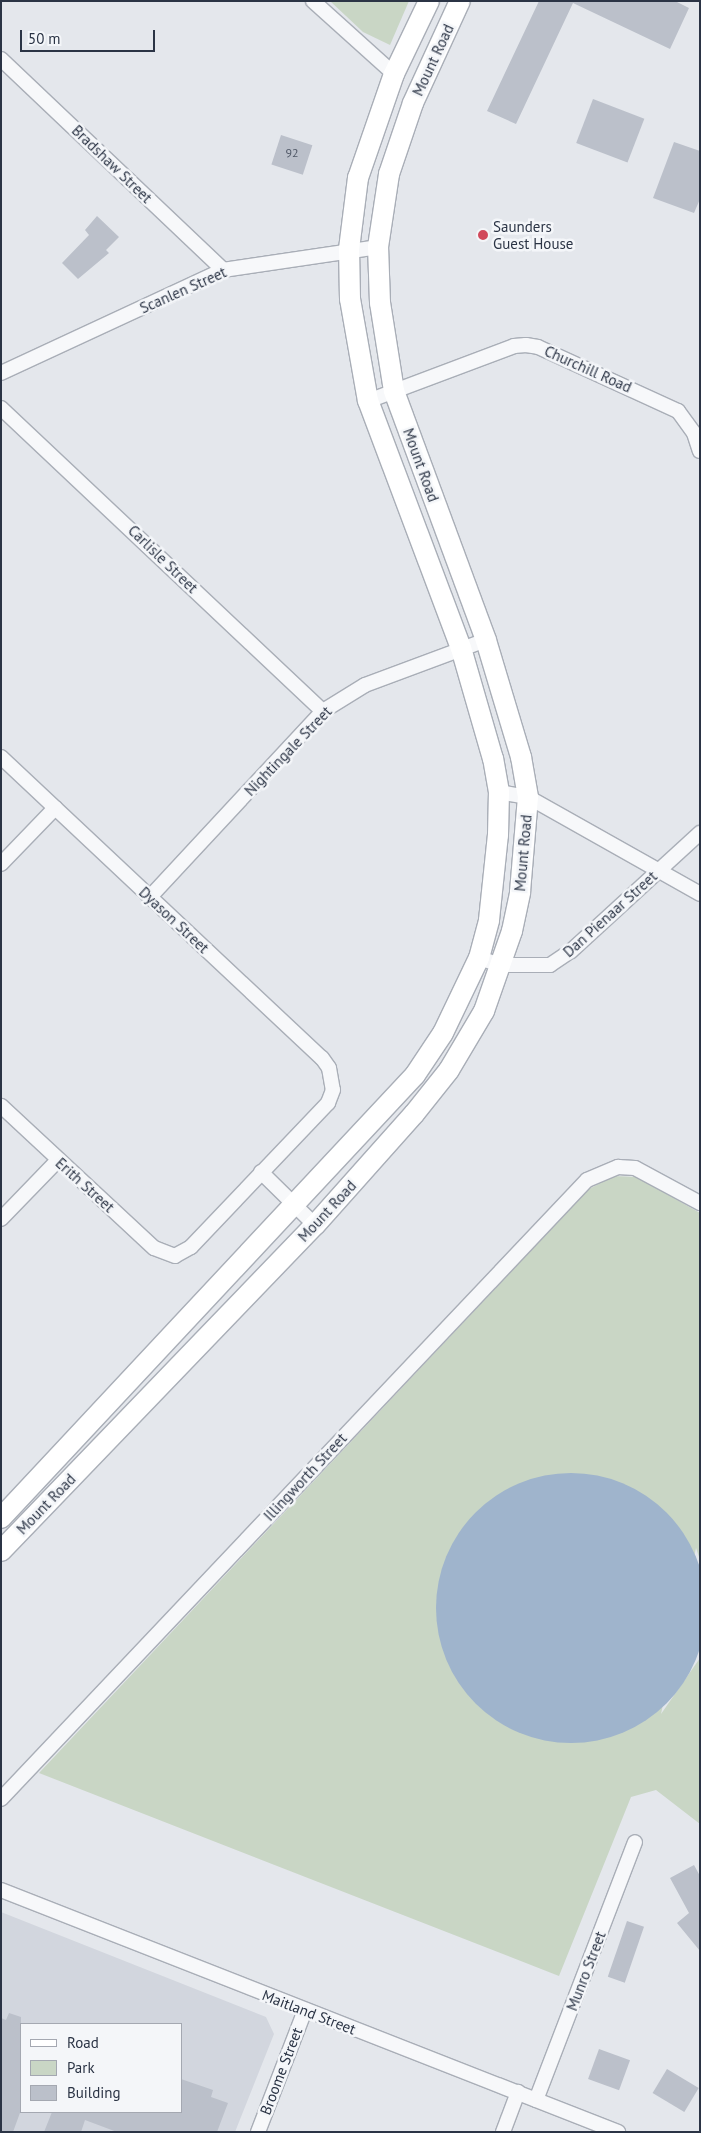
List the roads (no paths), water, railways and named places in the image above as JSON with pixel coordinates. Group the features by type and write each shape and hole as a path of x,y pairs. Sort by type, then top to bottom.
{"main road":[{"name":"Mount Road","path":"1,1518 295,1207 415,1075 443,1033 478,958 494,877 498,792 486,728 461,648 368,401 354,334 349,249 358,178 394,74 430,1"},
{"name":"Mount Road","path":"1,1551 315,1225 449,1070 484,1011 501,965 520,892 528,797 512,723 486,640 394,391 380,303 378,247 387,183 404,126 460,1"}],"street":[{"path":"314,1 394,74"},
{"name":"Bradshaw Street","path":"1,59 223,270"},
{"name":"Scanlen Street","path":"1,373 223,270 349,249 378,247"},
{"name":"Churchill Road","path":"368,401 514,346 538,347 678,412 694,432 700,451"},
{"name":"Carlisle Street","path":"1,408 323,711"},
{"name":"Nightingale Street","path":"150,897 323,711 365,685 486,640"},
{"name":"Dyason Street","path":"1,757 322,1058 330,1068 334,1090 328,1102 261,1172"},
{"path":"498,792 528,797 700,894"},
{"path":"1,864 55,808"},
{"name":"Dan Pienaar Street","path":"478,958 501,965 550,965 560,959 700,833"},
{"name":"Erith Street","path":"1,1106 154,1248 175,1256 191,1247 261,1172"},
{"path":"1,1219 58,1160"},
{"name":"Illingworth Street","path":"1,1799 576,1189 600,1172 618,1167 647,1172 700,1203"},
{"path":"261,1172 315,1225"},
{"name":"Munro Street","path":"536,2100 635,1842"},
{"name":"Maitland Street","path":"1,1890 618,2132"},
{"name":"Broome Street","path":"258,2132 305,2010"},
{"path":"503,2132 518,2092"}],"water":[{"path":"584,1473 597,1475 635,1489 667,1512 690,1544 702,1576 702,1640 690,1672 667,1704 657,1712 623,1733 597,1741 558,1743 545,1741 519,1733 496,1720 475,1704 459,1683 446,1660 438,1634 436,1595 438,1582 446,1556 459,1533 475,1512 496,1496 519,1483 545,1475"}],"place":[{"name":"Saunders Guest House","path":"483,235"}]}
